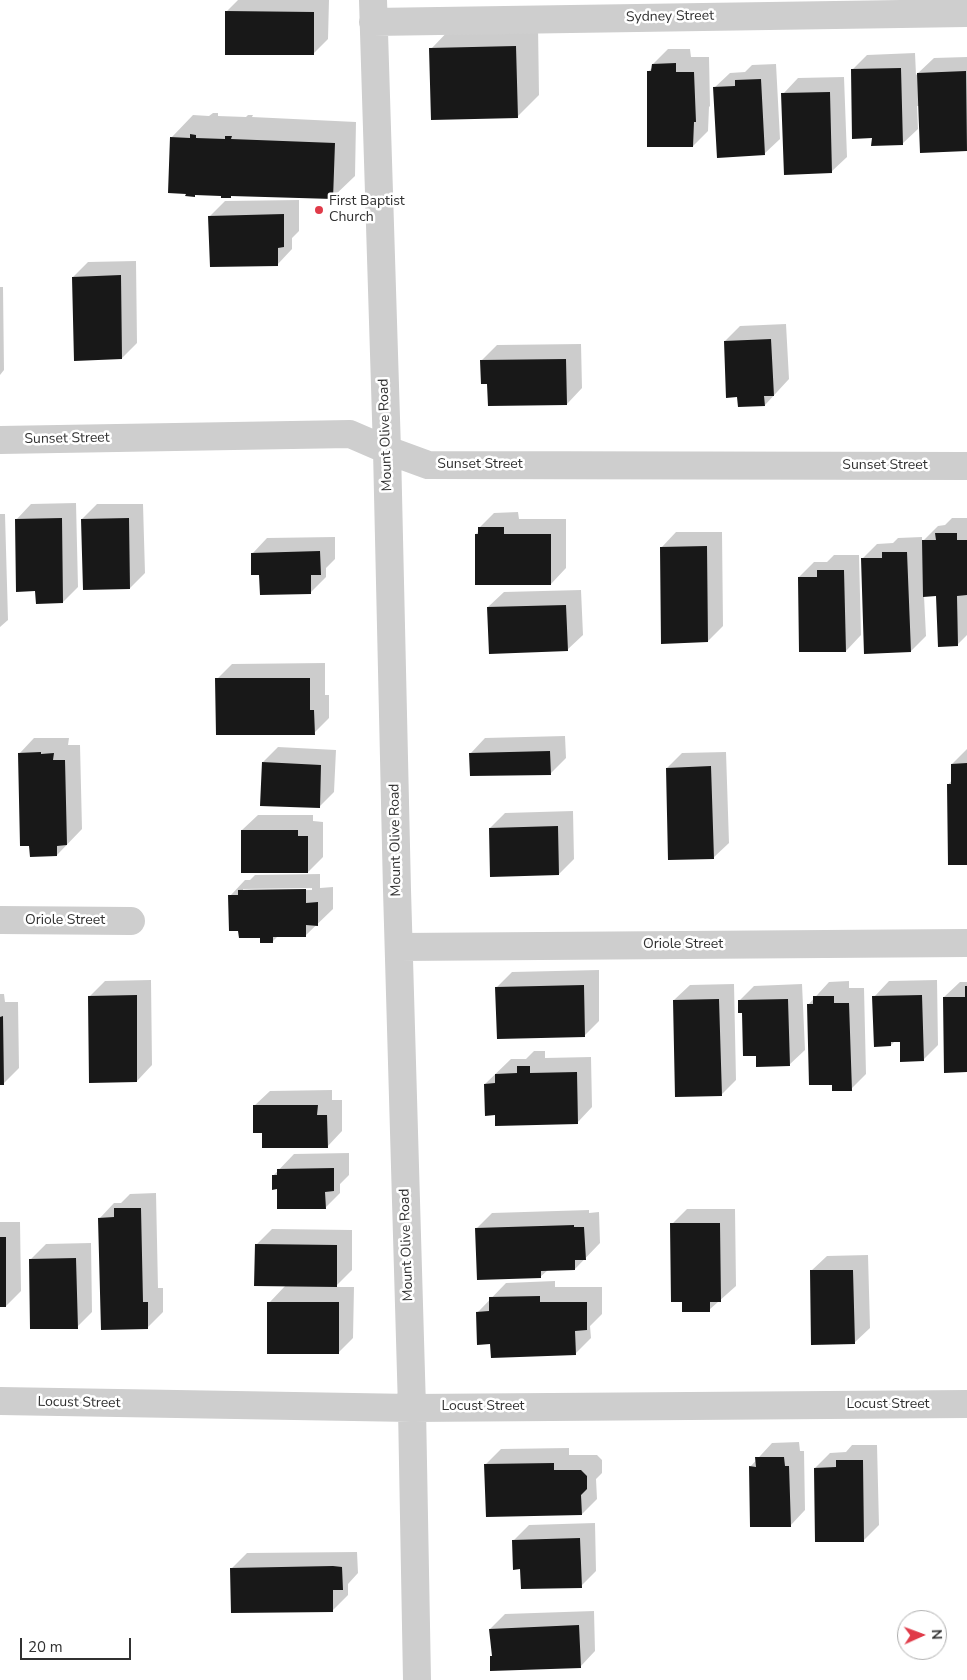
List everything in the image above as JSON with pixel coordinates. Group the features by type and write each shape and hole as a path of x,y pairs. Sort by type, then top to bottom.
{"street":[{"name":"Sydney Street","path":"373,11 967,13"},
{"name":"Mount Olive Road","path":"373,11 387,450 412,1408 417,1680"},
{"name":"Sunset Street","path":"0,440 350,434 428,465 967,466"},
{"name":"Oriole Street","path":"0,920 131,922"},
{"name":"Oriole Street","path":"399,947 967,943"},
{"name":"Locust Street","path":"0,1401 412,1408 967,1404"}],"building":[{"path":"225,11 314,12 314,55 225,55"},
{"path":"516,46 518,118 431,120 429,48"},
{"path":"676,63 676,72 694,72 696,122 694,122 693,147 647,147 647,71 651,71 652,64"},
{"path":"901,68 903,145 871,146 872,138 852,139 851,69"},
{"path":"966,71 967,151 920,153 917,73"},
{"path":"761,79 765,155 717,158 713,87 735,86 735,80"},
{"path":"830,92 832,173 784,175 781,93"},
{"path":"190,134 196,135 196,138 225,139 225,136 232,136 231,139 335,143 333,199 231,196 231,198 221,198 221,196 195,195 195,197 185,196 186,194 168,193 170,137 190,138"},
{"path":"284,214 284,247 278,248 278,266 210,267 208,216"},
{"path":"121,275 122,359 74,361 72,277"},
{"path":"771,339 774,396 764,396 765,406 738,407 737,397 726,398 724,341"},
{"path":"566,359 567,405 488,406 487,384 481,384 480,360"},
{"path":"62,518 63,603 36,604 35,591 16,592 15,519"},
{"path":"129,518 130,589 83,590 81,519"},
{"path":"478,527 504,527 504,534 551,534 551,585 475,585 475,534 478,534"},
{"path":"935,533 957,533 957,540 967,540 967,595 957,596 958,646 938,647 936,596 923,597 922,540 936,540"},
{"path":"707,546 708,642 661,644 660,547"},
{"path":"320,551 321,575 311,575 311,594 260,595 259,575 251,575 251,553"},
{"path":"882,552 907,552 911,652 864,654 861,558 882,558"},
{"path":"817,570 844,570 846,652 799,652 798,577 817,577"},
{"path":"566,605 568,651 489,654 487,607"},
{"path":"215,678 310,678 310,710 314,710 315,735 216,735"},
{"path":"550,751 551,775 470,776 469,753"},
{"path":"41,752 41,754 54,753 53,760 65,760 67,845 57,846 57,856 30,857 29,846 20,846 18,753"},
{"path":"262,762 321,765 320,808 260,806"},
{"path":"967,763 967,865 948,865 947,784 951,784 951,764"},
{"path":"711,766 714,859 668,860 666,768"},
{"path":"558,826 559,875 490,877 489,828"},
{"path":"241,830 298,830 298,836 308,836 308,873 241,873"},
{"path":"306,889 306,903 318,902 318,926 306,925 306,937 273,937 273,943 260,943 260,938 239,938 238,931 229,931 228,895 238,895 238,890"},
{"path":"584,985 585,1037 497,1039 495,987"},
{"path":"965,986 967,986 967,1072 944,1073 943,997 965,997"},
{"path":"137,995 137,1082 89,1083 88,996"},
{"path":"922,995 924,1061 900,1062 900,1042 891,1042 891,1046 874,1047 872,996"},
{"path":"813,996 834,996 834,1003 849,1003 852,1091 832,1091 832,1085 809,1085 807,1004 813,1004"},
{"path":"719,999 722,1096 675,1097 673,1000"},
{"path":"788,999 790,1066 756,1067 756,1056 743,1056 742,1013 738,1013 738,1000"},
{"path":"3,1016 4,1085 0,1085 0,1017"},
{"path":"517,1066 530,1066 530,1073 577,1072 578,1124 495,1126 495,1115 485,1116 484,1084 495,1083 495,1074 517,1073"},
{"path":"253,1105 318,1105 317,1115 327,1115 328,1148 262,1148 262,1133 253,1133"},
{"path":"334,1168 334,1191 325,1192 326,1209 277,1209 277,1189 272,1190 272,1175 277,1175 277,1169"},
{"path":"114,1208 141,1208 143,1302 148,1302 148,1329 101,1330 98,1218 114,1217"},
{"path":"670,1223 720,1223 721,1302 710,1302 710,1312 682,1312 682,1302 671,1302"},
{"path":"574,1225 574,1227 584,1227 586,1260 575,1260 575,1270 541,1271 541,1278 477,1280 475,1228"},
{"path":"0,1237 6,1237 6,1307 0,1307"},
{"path":"255,1244 337,1245 337,1287 254,1286"},
{"path":"76,1258 78,1329 30,1329 29,1259"},
{"path":"810,1270 853,1270 855,1344 811,1345"},
{"path":"540,1296 540,1302 587,1302 587,1330 575,1331 576,1355 491,1358 490,1344 477,1345 476,1312 489,1311 489,1297"},
{"path":"267,1302 339,1302 339,1354 267,1354"},
{"path":"755,1457 784,1457 785,1466 789,1466 791,1527 750,1527 749,1466 756,1467"},
{"path":"836,1460 863,1460 864,1542 815,1542 814,1468 836,1467"},
{"path":"554,1463 554,1470 581,1470 587,1476 587,1489 581,1495 582,1515 486,1517 484,1464"},
{"path":"580,1538 582,1588 521,1589 520,1569 513,1570 512,1540"},
{"path":"342,1567 343,1590 333,1590 333,1612 231,1613 230,1568"},
{"path":"579,1625 581,1668 490,1671 490,1656 492,1656 489,1629"}],"place":[{"name":"First Baptist Church","path":"319,210"}]}
